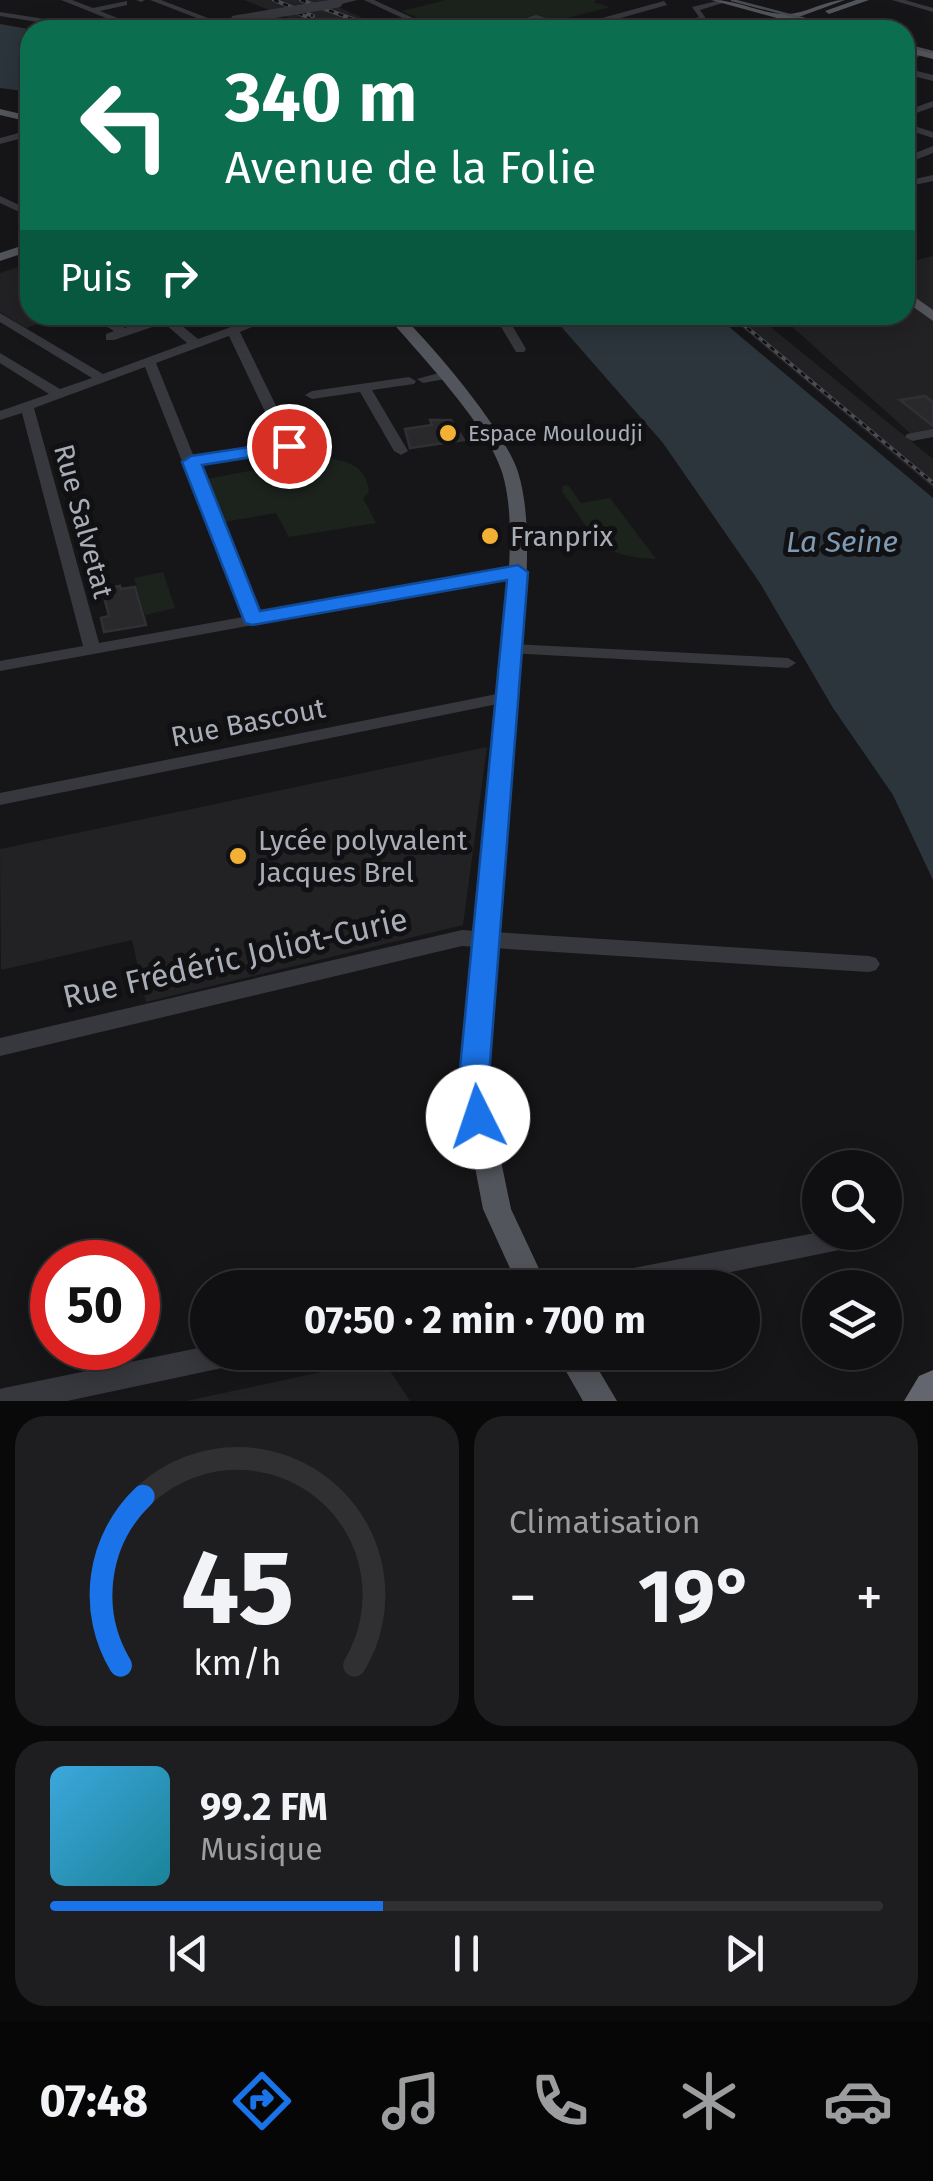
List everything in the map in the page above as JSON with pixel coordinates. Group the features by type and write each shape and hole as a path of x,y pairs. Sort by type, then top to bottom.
{"highway":[{"path":"924,1401 933,1389"}],"main road":[{"path":"744,0 803,20"},
{"path":"793,20 841,0"},
{"path":"793,20 865,0"},
{"path":"718,1 808,20"},
{"path":"756,10 769,20"},
{"path":"915,51 933,53"},
{"path":"403,325 446,376 508,465 518,572 473,1089 497,1209 526,1270"},
{"path":"581,1370 601,1401"}],"street":[{"path":"65,0 118,20"},
{"path":"154,0 208,20"},
{"path":"257,20 353,0"},
{"path":"368,0 413,20"},
{"path":"896,0 933,10"},
{"path":"697,20 704,18 694,9 718,1"},
{"path":"602,20 664,3"},
{"path":"44,20 124,4"},
{"path":"0,14 38,20"},
{"path":"915,55 920,53"},
{"path":"0,317 17,351 60,395"},
{"path":"112,325 124,332"},
{"path":"110,337 142,325"},
{"path":"174,325 196,344"},
{"path":"0,416 249,325"},
{"path":"506,325 520,350"},
{"path":"191,462 291,451 233,331"},
{"path":"17,351 103,379"},
{"path":"149,362 252,619"},
{"path":"312,395 446,376"},
{"path":"364,387 401,451"},
{"name":"Rue Salvetat","path":"28,406 92,649"},
{"path":"912,437 933,433"},
{"path":"0,666 518,572"},
{"path":"512,649 788,663"},
{"name":"Rue Bascout","path":"0,799 507,697"},
{"name":"Rue Frédéric Joliot-Curie","path":"0,1047 462,938 869,964"},
{"path":"683,1270 802,1246"},
{"path":"4,1401 190,1363"}],"shaded area":[{"path":"244,0 324,0 367,20 294,20"},
{"path":"446,0 597,0 593,2 610,7 559,20 536,16 521,20 422,20 402,11"},
{"path":"933,256 933,430 912,435 790,325 915,325 915,260"},
{"path":"20,266 20,324 0,312 0,273"},
{"path":"739,325 768,325 933,459 933,488"},
{"path":"320,458 359,469 369,492 363,498 376,523 289,537 276,513 223,522 206,479"},
{"path":"568,485 581,503 610,498 656,559 621,554 600,542 563,493 562,486"},
{"path":"163,572 175,608 145,615 134,578"},
{"name":"Lycée polyvalent Jacques Brel","path":"487,747 463,925 146,1002 132,940 1,970 0,849"},
{"path":"331,1370 389,1370 410,1401 186,1401"}],"water":[{"path":"0,24 20,28 20,91 0,88"},
{"name":"La Seine","path":"560,325 727,325 933,498 933,880 893,795 833,708 760,583 663,443"}],"building":[{"path":"925,396 933,402 933,426 900,400"},
{"name":"Espace Mouloudji","path":"430,420 451,420 464,440 410,448 405,429 432,425"},
{"path":"135,587 146,625 104,632 101,618 109,616 102,589"}],"tram line":[{"path":"732,0 809,20"},
{"path":"915,48 933,52"}],"railway":[{"path":"274,0 313,16"},
{"path":"301,0 355,20"},
{"path":"298,13 313,20"},
{"path":"744,325 933,483"}],"place":[{"name":"Espace Mouloudji","path":"448,433"},
{"name":"Franprix","path":"490,536"},
{"name":"Lycée polyvalent Jacques Brel","path":"238,856"}],"route":[{"path":"289,446 191,462 252,619 518,572 473,1089 478,1117"}]}
